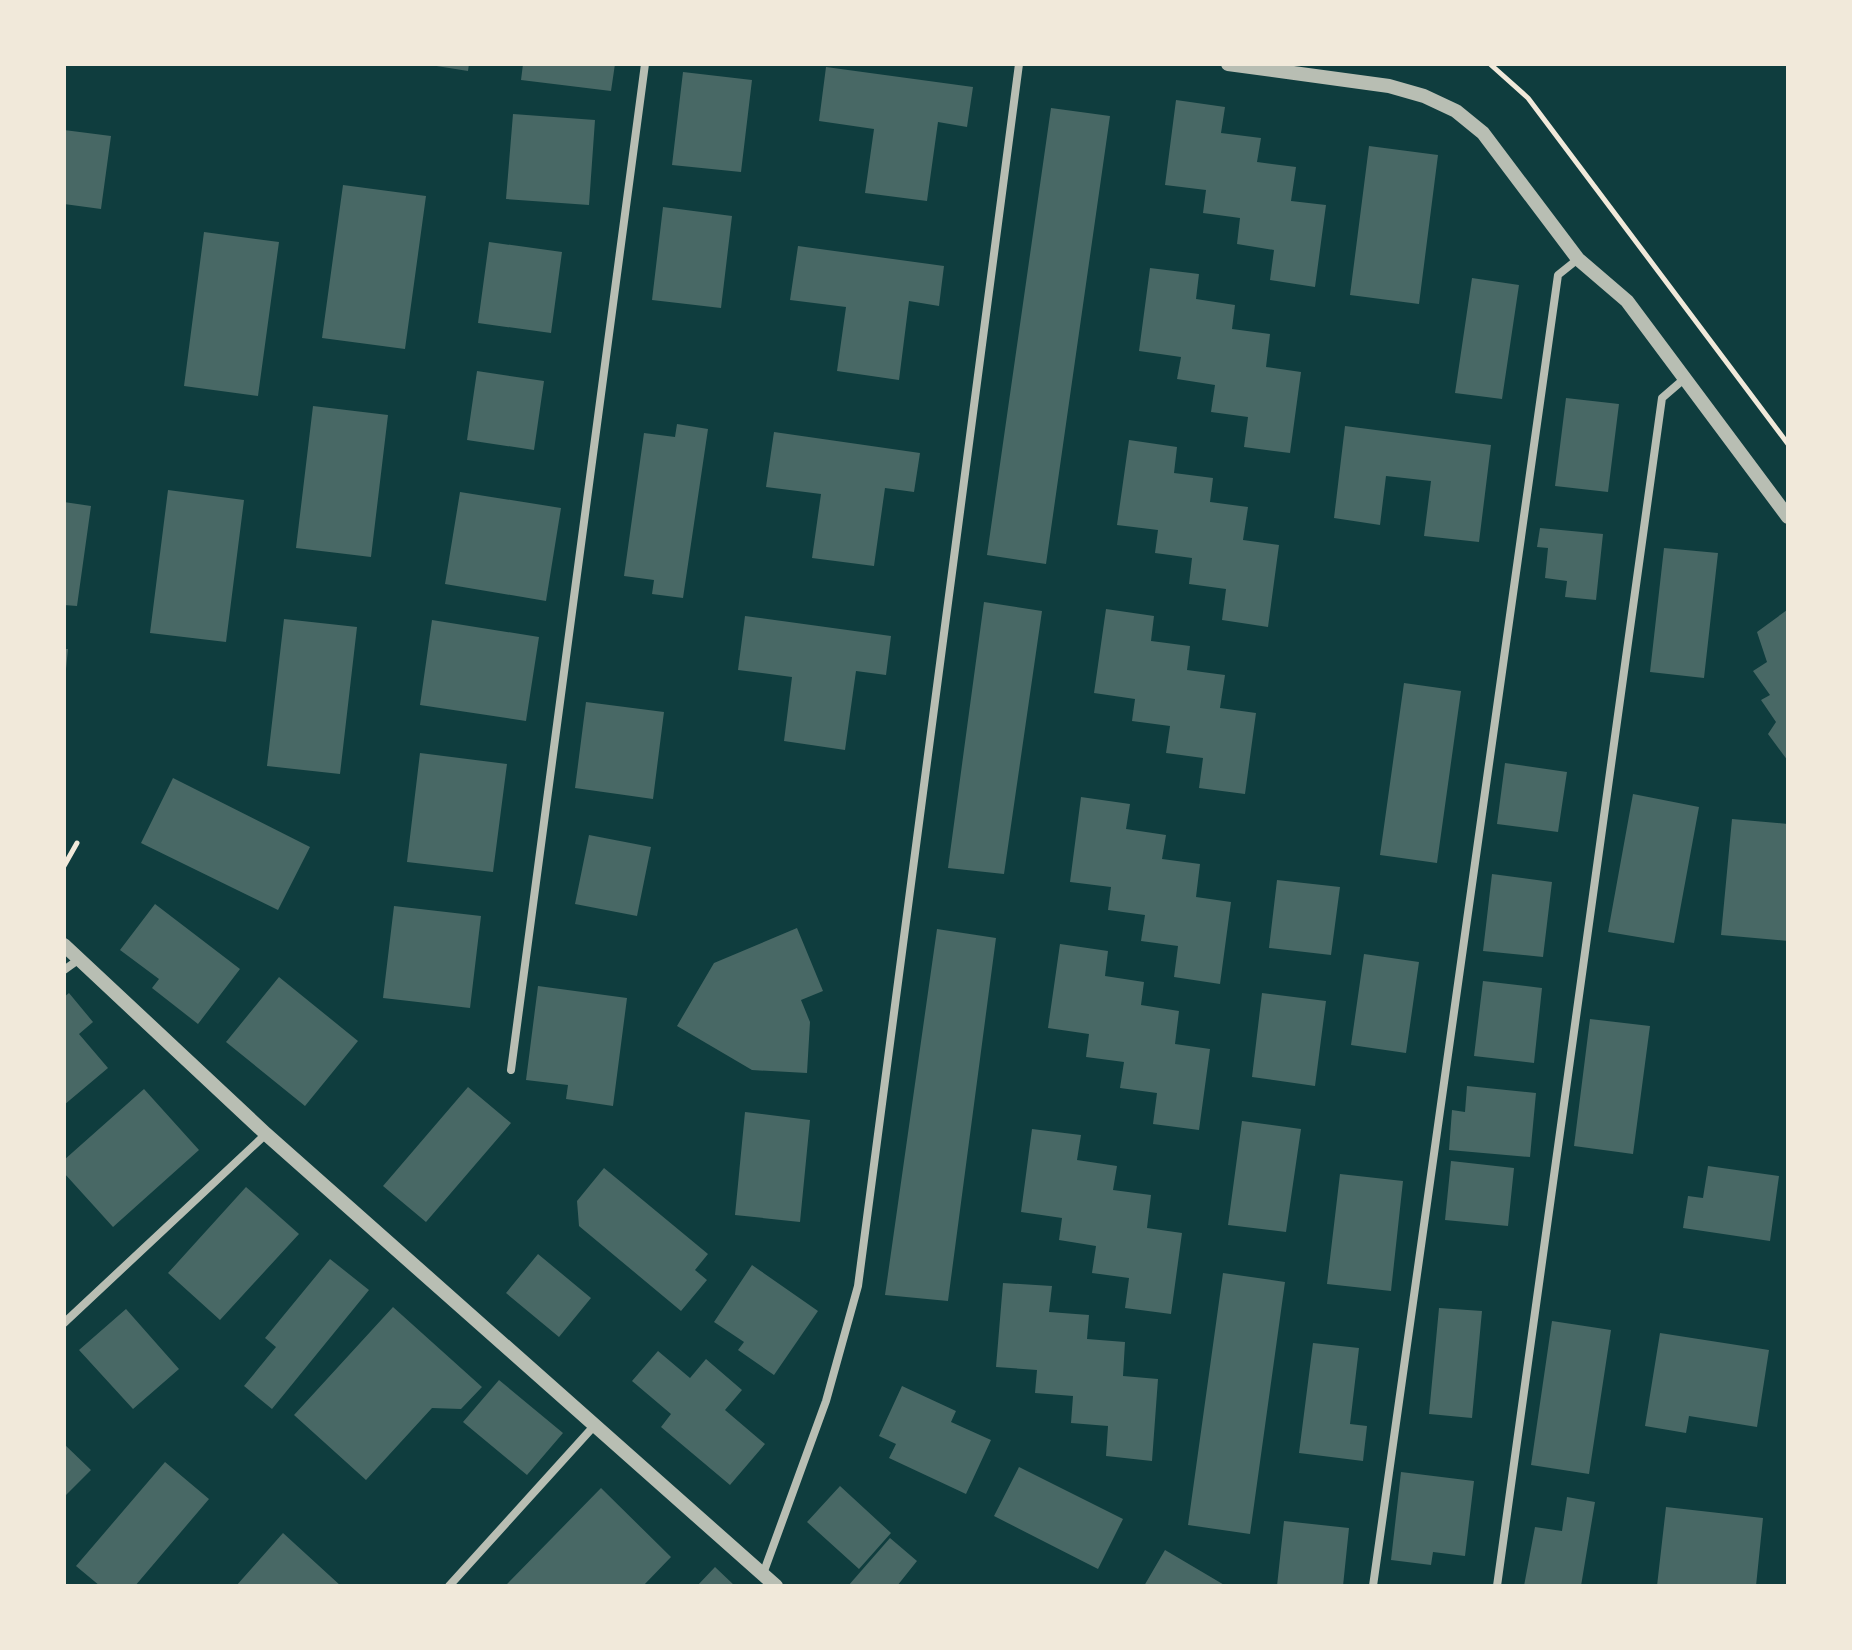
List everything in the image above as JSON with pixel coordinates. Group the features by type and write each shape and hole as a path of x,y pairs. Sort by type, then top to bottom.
{"street":[{"path":"511,1070 645,64"},
{"path":"763,1574 826,1401 858,1286 1019,64"},
{"path":"1228,64 1389,86 1424,96 1456,111 1483,133 1578,259 1627,301 1788,517"},
{"path":"1373,1586 1558,275 1578,259"},
{"path":"1497,1586 1662,398 1684,379"},
{"path":"64,945 266,1134 776,1586"},
{"path":"64,970 78,960"},
{"path":"64,1323 266,1134"},
{"path":"449,1586 594,1426"}],"path":[{"path":"1490,64 1528,98 1788,444"},
{"path":"64,866 77,843"}],"building":[{"path":"424,64 469,64 468,71"},
{"path":"523,64 615,64 611,91 521,80"},
{"path":"826,67 973,87 967,127 938,122 927,201 865,193 874,129 819,121"},
{"path":"683,72 752,80 741,172 672,165"},
{"path":"1176,100 1225,107 1221,133 1261,138 1257,162 1296,167 1291,201 1326,205 1315,287 1270,280 1274,250 1237,244 1240,218 1203,213 1206,190 1165,185"},
{"path":"1051,108 1110,116 1046,564 987,555"},
{"path":"513,114 595,120 589,205 506,199"},
{"path":"64,130 111,136 101,209 64,204"},
{"path":"1369,146 1438,155 1419,304 1350,295"},
{"path":"343,185 426,196 405,349 322,338"},
{"path":"663,207 732,216 721,308 652,300"},
{"path":"204,232 279,242 258,396 184,386"},
{"path":"489,242 562,252 551,333 478,323"},
{"path":"798,246 944,266 939,306 909,301 899,380 837,371 846,307 790,300"},
{"path":"1150,268 1199,274 1196,299 1235,305 1232,329 1270,334 1266,367 1301,372 1290,453 1244,447 1248,417 1211,412 1215,385 1177,379 1181,357 1139,351"},
{"path":"1472,278 1519,285 1502,399 1455,393"},
{"path":"477,371 544,381 534,450 467,440"},
{"path":"1566,398 1619,404 1608,492 1555,486"},
{"path":"313,406 388,415 371,557 296,548"},
{"path":"677,424 708,429 683,598 652,594 654,580 624,576 644,433 675,437"},
{"path":"1345,426 1491,445 1479,542 1424,536 1431,481 1386,476 1380,525 1334,518"},
{"path":"774,432 920,453 914,492 885,488 874,566 812,558 821,494 766,487"},
{"path":"1129,440 1177,447 1174,473 1213,478 1210,502 1248,507 1243,540 1279,545 1268,627 1222,620 1226,589 1189,584 1192,558 1155,553 1158,530 1117,525"},
{"path":"168,490 244,500 226,642 150,633"},
{"path":"460,492 561,508 546,601 445,584"},
{"path":"64,502 91,506 77,606 64,605"},
{"path":"1540,528 1603,534 1596,600 1565,597 1567,581 1545,578 1548,548 1537,547"},
{"path":"1664,548 1718,553 1704,678 1650,672"},
{"path":"984,602 1042,611 1004,874 948,868"},
{"path":"1106,609 1154,616 1151,641 1190,646 1187,670 1225,675 1220,708 1256,713 1245,794 1199,788 1203,758 1166,753 1170,726 1132,721 1135,699 1094,693"},
{"path":"1787,610 1788,761 1768,734 1776,722 1761,700 1770,695 1753,671 1767,662 1757,632"},
{"path":"745,616 891,636 886,675 856,671 845,750 784,741 792,677 738,670"},
{"path":"284,619 357,627 340,774 267,766"},
{"path":"432,620 539,637 526,721 420,705"},
{"path":"64,649 68,649 66,669 64,669"},
{"path":"1404,683 1461,691 1437,863 1380,855"},
{"path":"586,702 664,712 653,799 575,788"},
{"path":"420,753 507,764 493,872 407,862"},
{"path":"1505,763 1567,772 1558,832 1497,824"},
{"path":"173,778 310,847 278,910 141,843"},
{"path":"1633,794 1699,807 1674,943 1608,932"},
{"path":"1081,797 1130,804 1126,829 1166,835 1162,859 1200,864 1196,897 1231,902 1220,984 1174,977 1178,946 1141,941 1145,915 1108,910 1111,887 1070,882"},
{"path":"1732,819 1788,824 1788,941 1721,935"},
{"path":"589,835 651,847 637,916 575,904"},
{"path":"1492,874 1552,882 1543,957 1483,951"},
{"path":"1277,880 1340,887 1331,955 1269,948"},
{"path":"155,904 240,969 198,1024 152,988 159,979 120,950"},
{"path":"394,906 481,916 470,1008 383,998"},
{"path":"797,928 823,991 801,1000 810,1022 807,1073 752,1070 677,1026 714,963"},
{"path":"937,929 996,938 948,1301 885,1295"},
{"path":"1060,944 1108,951 1105,976 1144,982 1141,1005 1179,1011 1175,1044 1210,1049 1199,1130 1153,1124 1157,1093 1120,1088 1124,1062 1086,1057 1089,1034 1048,1028"},
{"path":"1364,954 1419,962 1406,1053 1351,1045"},
{"path":"279,977 358,1041 305,1106 226,1042"},
{"path":"1483,981 1542,988 1534,1063 1474,1056"},
{"path":"538,986 627,998 613,1106 566,1099 568,1085 526,1080"},
{"path":"69,993 93,1022 79,1034 108,1068 64,1105 64,997"},
{"path":"1262,993 1326,1001 1315,1086 1252,1077"},
{"path":"1590,1019 1650,1026 1633,1154 1574,1146"},
{"path":"1467,1086 1536,1093 1530,1157 1449,1150 1452,1110 1465,1112"},
{"path":"468,1087 511,1123 426,1222 383,1186"},
{"path":"144,1089 199,1150 113,1227 64,1173 64,1160"},
{"path":"745,1112 810,1120 800,1222 735,1215"},
{"path":"1242,1121 1301,1129 1286,1232 1228,1225"},
{"path":"1032,1129 1081,1135 1077,1160 1117,1166 1113,1190 1151,1195 1147,1228 1182,1233 1171,1314 1125,1308 1129,1278 1092,1273 1096,1246 1059,1240 1062,1218 1021,1212"},
{"path":"1451,1161 1514,1168 1508,1226 1445,1220"},
{"path":"1708,1166 1779,1176 1770,1241 1683,1228 1688,1196 1703,1198"},
{"path":"604,1168 708,1254 695,1270 707,1280 681,1311 579,1226 577,1201"},
{"path":"1340,1174 1403,1181 1391,1291 1327,1284"},
{"path":"246,1187 299,1234 220,1320 168,1273"},
{"path":"538,1254 591,1298 559,1337 506,1293"},
{"path":"330,1259 369,1290 272,1409 244,1386 276,1347 265,1338"},
{"path":"752,1265 818,1311 774,1375 738,1350 744,1342 714,1322"},
{"path":"1223,1273 1285,1282 1250,1534 1188,1525"},
{"path":"1003,1283 1052,1286 1049,1312 1089,1315 1087,1339 1125,1342 1123,1376 1158,1379 1152,1461 1106,1456 1108,1426 1071,1423 1073,1396 1035,1393 1037,1370 996,1367"},
{"path":"393,1307 482,1387 461,1409 432,1408 366,1480 294,1415"},
{"path":"1439,1308 1482,1311 1472,1418 1429,1414"},
{"path":"126,1309 179,1369 133,1409 79,1350"},
{"path":"1552,1321 1611,1330 1589,1474 1531,1465"},
{"path":"1660,1333 1769,1350 1757,1427 1689,1416 1686,1433 1645,1426"},
{"path":"1313,1343 1359,1348 1350,1424 1367,1426 1363,1461 1299,1453"},
{"path":"658,1351 690,1378 706,1359 742,1390 725,1410 765,1444 730,1485 661,1427 671,1414 632,1381"},
{"path":"499,1380 563,1433 527,1475 463,1422"},
{"path":"902,1386 956,1411 951,1422 991,1440 966,1494 889,1458 896,1444 879,1436"},
{"path":"64,1444 91,1470 64,1497"},
{"path":"165,1462 209,1499 135,1586 100,1586 76,1566"},
{"path":"1019,1467 1123,1519 1098,1569 994,1516"},
{"path":"1401,1472 1474,1481 1465,1556 1433,1552 1431,1565 1391,1560"},
{"path":"840,1486 891,1533 859,1569 807,1522"},
{"path":"601,1488 671,1557 643,1586 505,1586"},
{"path":"1567,1497 1595,1502 1581,1586 1524,1586 1535,1527 1562,1531"},
{"path":"1666,1507 1763,1518 1756,1586 1657,1586"},
{"path":"1284,1521 1349,1528 1343,1586 1277,1586"},
{"path":"283,1533 341,1586 236,1586"},
{"path":"890,1538 917,1561 897,1586 848,1586"},
{"path":"1165,1550 1226,1586 1144,1586"},
{"path":"715,1567 735,1586 697,1586"}]}
